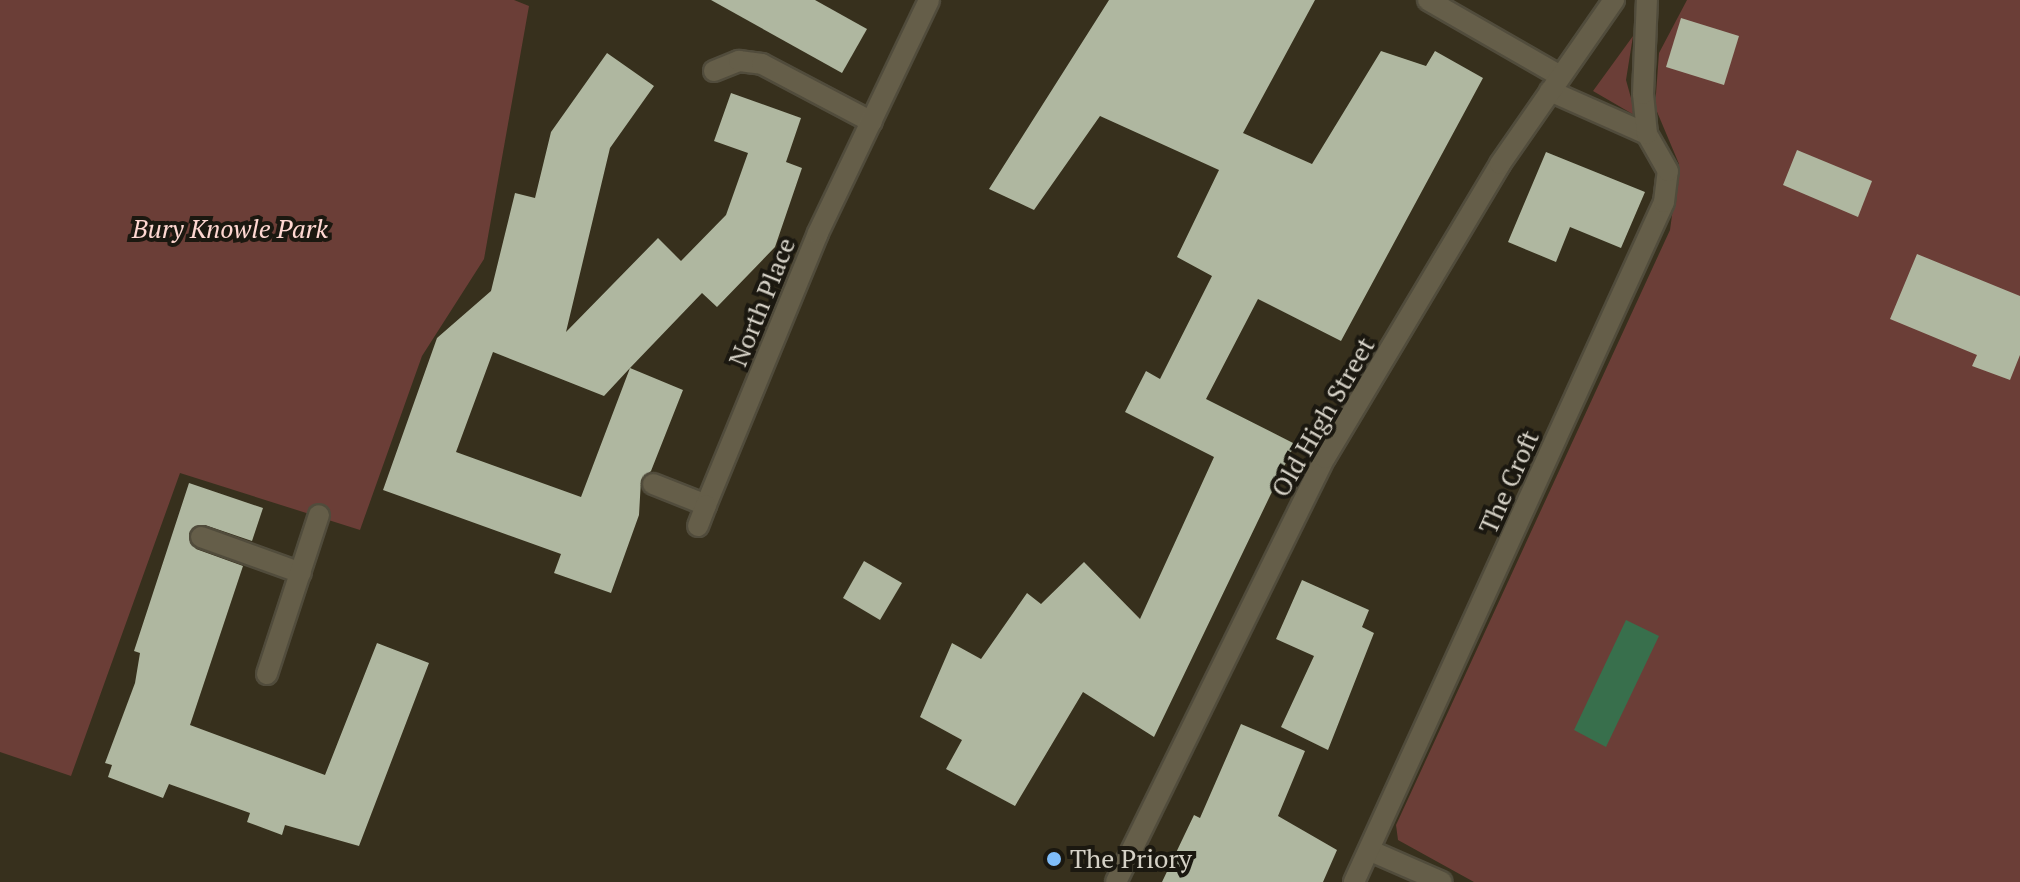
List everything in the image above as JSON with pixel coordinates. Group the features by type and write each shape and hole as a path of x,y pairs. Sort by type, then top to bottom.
{"street":[{"name":"North Place","path":"698,526 872,122 929,0"},
{"path":"1428,0 1555,84 1647,134"},
{"name":"Old High Street","path":"1116,882 1325,458 1555,84 1614,0"},
{"name":"The Croft","path":"1354,882 1371,851 1664,202 1668,171 1647,134 1647,0"},
{"path":"714,71 739,61 762,64 872,122"},
{"path":"653,484 706,505"},
{"path":"267,674 319,515"},
{"path":"201,537 301,573"},
{"path":"1371,851 1442,882"}],"green space":[{"name":"Bury Knowle Park","path":"0,0 514,0 529,6 484,259 422,356 360,530 180,473 71,776 0,752"},
{"path":"1687,0 2020,0 2020,882 1474,882 1398,840 1396,825 1670,230 1679,164 1655,107 1659,53"},
{"path":"1633,36 1626,80 1636,116 1593,91"}],"shaded area":[{"path":"1626,620 1659,636 1606,747 1574,730"}],"building":[{"path":"711,0 815,0 867,29 842,73"},
{"path":"1109,0 1315,0 1243,133 1312,164 1381,51 1426,66 1435,51 1483,78 1341,341 1258,299 1206,399 1295,444 1154,737 1083,692 1015,806 946,769 962,740 920,717 952,643 981,659 1027,593 1041,604 1084,562 1140,619 1214,457 1125,412 1146,371 1160,379 1212,276 1177,257 1219,170 1100,116 1034,210 989,189"},
{"path":"1681,18 1739,36 1724,85 1666,67"},
{"path":"607,53 654,86 610,148 566,332 658,238 681,261 726,215 748,153 714,141 731,93 801,118 786,162 802,168 775,247 717,307 702,293 630,368 683,390 651,471 641,480 639,515 611,593 554,573 561,554 383,490 437,338 491,291 515,193 535,198 551,132","holes":["493,352 604,396 630,368 581,497 456,452"]},
{"path":"1797,150 1872,181 1858,217 1783,185"},
{"path":"1546,152 1645,192 1621,248 1570,227 1556,262 1508,242"},
{"path":"1917,254 2020,296 2020,355 2010,380 1972,366 1977,355 1890,319"},
{"path":"189,483 263,508 252,541 205,525 189,533 196,549 243,566 190,725 325,775 377,643 429,663 359,846 285,825 282,835 247,822 250,813 169,784 163,798 108,777 112,765 105,763 135,683 140,653 134,651"},
{"path":"864,561 902,583 880,620 843,598"},
{"path":"1302,580 1369,610 1362,627 1374,633 1328,750 1281,727 1314,656 1276,639"},
{"path":"1241,724 1305,751 1278,816 1337,850 1323,882 1162,882 1194,815 1200,818"}],"place":[{"name":"The Priory","path":"1054,859"}]}
